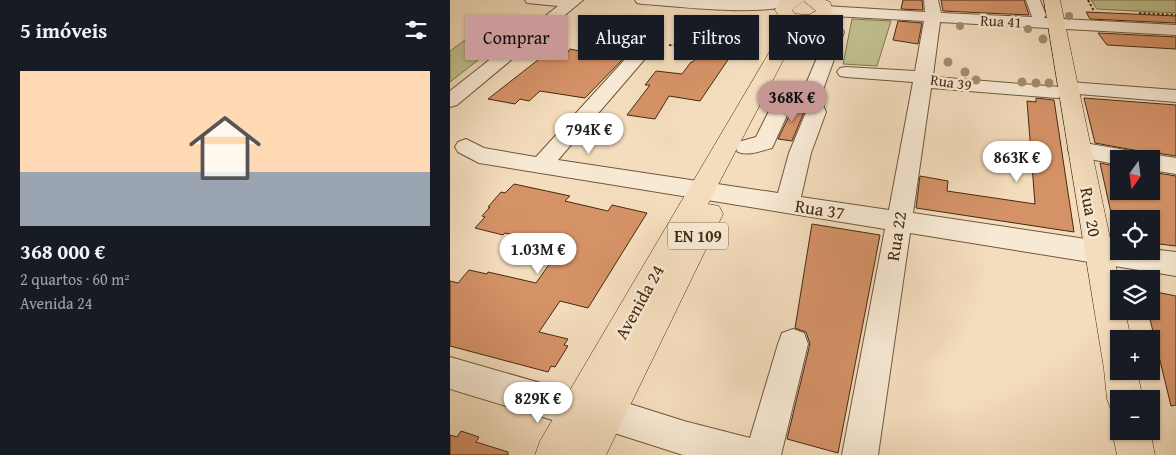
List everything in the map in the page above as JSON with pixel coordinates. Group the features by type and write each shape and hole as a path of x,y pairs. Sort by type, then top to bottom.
{"main road":[{"name":"Rua 20","path":"1052,0 1048,20 1063,90 1080,154 1113,330"},
{"name":"Avenida 24","path":"711,192 746,148 803,36 808,8"},
{"name":"Avenida 24","path":"554,455 593,412 711,192 793,23 808,8"},
{"name":"Avenida 24","path":"586,455 593,412"},
{"path":"1133,440 1136,455"}],"street":[{"path":"532,0 574,2"},
{"name":"Rua 41","path":"642,0 808,8 932,9 1176,30"},
{"path":"1033,0 1048,20"},
{"path":"450,101 574,2"},
{"path":"787,204 800,153 816,112 810,98 836,32 828,20 808,8"},
{"name":"Rua 22","path":"860,455 898,222 927,80 932,9"},
{"path":"542,166 634,60"},
{"name":"Rua 39","path":"846,72 1063,90 1176,96"},
{"name":"Rua 37","path":"466,147 479,155 542,166 1176,264"},
{"path":"1080,154 1110,157"},
{"path":"1080,154 1110,162"},
{"path":"1160,163 1176,166"},
{"path":"763,455 793,344"},
{"path":"450,373 593,412 680,446 749,455"}],"path":[{"path":"1088,0 1094,11"},
{"path":"669,44 674,45"}],"green space":[{"path":"1091,0 1176,0 1176,13 1097,9"},
{"path":"852,19 891,21 877,66 843,64"},
{"path":"465,40 465,60 478,60 450,82 450,51"}],"building":[{"path":"903,0 922,0 923,10 901,9"},
{"path":"941,0 1024,0 1029,15 943,11"},
{"path":"1086,12 1176,16 1176,23 1090,19"},
{"path":"898,21 922,23 918,44 893,40"},
{"path":"1098,33 1176,37 1176,49 1107,45"},
{"path":"570,49 578,51 578,60 622,60 585,98 540,91 529,101 520,99 515,104 488,99 538,60 568,60"},
{"path":"694,60 728,60 700,101 669,96 655,119 627,115 650,85 645,85 656,71 682,74"},
{"path":"1036,98 1054,100 1074,232 916,208 920,176 948,181 947,191 1035,204 1027,101 1036,102"},
{"path":"1084,98 1176,105 1176,156 1160,153 1160,150 1134,150 1095,143"},
{"path":"787,103 801,106 804,112 792,141 778,139 791,112"},
{"path":"1100,163 1110,165 1110,200 1160,200 1160,173 1176,176 1176,246 1160,244 1160,210 1110,210"},
{"path":"514,184 570,196 565,201 608,211 612,205 647,213 588,308 560,301 539,332 568,339 564,345 568,346 555,367 551,366 548,372 450,346 450,281 458,283 469,270 487,274 488,272 536,283 562,246 475,228 485,217 482,216 490,207 488,207 501,192 505,193"},
{"path":"812,224 880,235 838,453 787,439 810,344 806,332 795,328"},
{"path":"1160,293 1176,296 1176,405 1171,406 1160,361 1160,330 1153,330 1150,320 1160,320"},
{"path":"461,431 479,437 476,442 508,452 508,455 450,455 450,435 457,437"}]}
